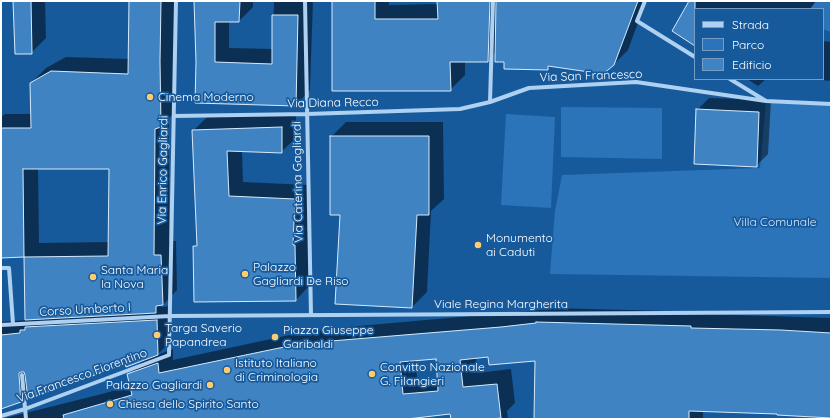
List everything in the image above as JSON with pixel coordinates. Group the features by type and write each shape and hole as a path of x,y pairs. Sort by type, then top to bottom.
{"street":[{"name":"Via Enrico Gagliardi","path":"170,316 176,1"},
{"name":"Via Caterina Gagliardi","path":"305,1 311,315"},
{"path":"490,102 493,1"},
{"path":"645,1 637,21 694,56"},
{"path":"732,80 766,101"},
{"name":"Via San Francesco","path":"490,102 529,88 636,82 766,101 831,104"},
{"name":"Via Diana Recco","path":"174,116 307,114 460,109 490,102"},
{"path":"1,268 10,268 13,324"},
{"name":"Viale Regina Margherita","path":"170,316 831,312"},
{"name":"Corso Umberto I","path":"1,325 170,316"},
{"name":"Via Francesco Fiorentino","path":"1,416 25,409 169,355 170,316"},
{"path":"22,375 26,419"}],"green space":[{"path":"816,1 831,1 831,32 824,29 824,8 811,8"},
{"name":"Villa Comunale","path":"766,101 831,104 831,278 550,274 555,211 562,175 760,168"},
{"path":"561,107 662,108 662,159 561,157"},
{"path":"506,114 555,117 551,208 501,205"}],"building":[{"path":"13,1 31,1 32,54 15,54"},
{"path":"129,1 161,1 161,127 155,129 154,255 161,255 163,305 156,306 156,313 25,320 24,257 1,258 1,128 31,128 30,83 51,71 128,74","holes":["23,169 109,169 108,256 24,257"]},
{"path":"194,1 240,1 239,22 215,22 215,62 272,64 272,15 298,15 296,106 195,103 196,62"},
{"path":"332,1 375,1 375,19 438,19 437,1 490,1 488,62 450,62 451,91 332,91"},
{"path":"496,1 638,1 614,65 603,74 548,66 548,70 504,69 504,62 495,62"},
{"path":"689,1 695,1 694,45 672,31"},
{"path":"696,109 759,112 757,167 694,164"},
{"path":"282,127 282,153 227,151 229,196 295,199 293,245 295,245 296,301 194,302 193,246 197,246 192,130"},
{"path":"330,136 429,136 429,215 417,215 412,308 335,304 340,215 330,215"},
{"path":"157,320 158,355 126,367 125,364 28,399 25,375 24,372 21,372 19,375 21,402 1,409 1,335 20,333 20,330 25,330 25,327"},
{"path":"536,323 691,326 691,328 781,330 831,333 831,418 777,414 689,411 689,419 534,419 535,361 489,365 488,357 460,360 463,387 497,384 501,418 451,419 450,414 407,419 64,419 63,415 132,395 127,374 158,363 159,373 284,347 331,341","holes":["436,359 438,391 403,394 400,362"]}],"place":[{"name":"Cinema Moderno","path":"150,97"},
{"name":"Monumento ai Caduti","path":"478,245"},
{"name":"Palazzo Gagliardi De Riso","path":"245,274"},
{"name":"Santa Maria la Nova","path":"93,277"},
{"name":"Targa Saverio Papandrea","path":"157,335"},
{"name":"Piazza Giuseppe Garibaldi","path":"275,337"},
{"name":"Istituto Italiano di Criminologia","path":"227,370"},
{"name":"Convitto Nazionale G. Filangieri","path":"372,374"},
{"name":"Palazzo Gagliardi","path":"210,385"},
{"name":"Chiesa dello Spirito Santo","path":"110,404"}]}
